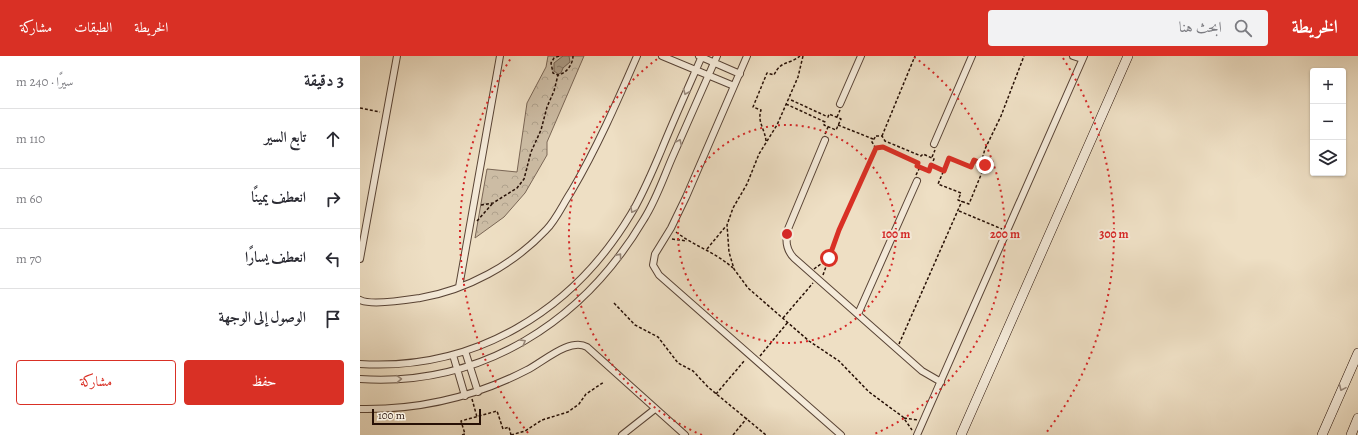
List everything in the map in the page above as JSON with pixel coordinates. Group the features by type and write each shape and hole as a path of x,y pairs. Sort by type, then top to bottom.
{"main road":[{"path":"961,435 1128,56"},
{"path":"1322,435 1358,353"},
{"path":"1351,435 1358,418"}],"street":[{"path":"360,260 397,56"},
{"path":"458,287 500,56"},
{"path":"360,300 368,303 412,299 458,287 504,265 527,248 547,229 576,183 601,138 638,56"},
{"path":"662,56 734,86"},
{"path":"360,364 405,364 453,355 507,334 538,316 566,294 602,255 622,227 640,197 696,70 700,56 740,74"},
{"path":"360,379 404,379 469,365 508,350 549,326 578,303 625,248 648,213 717,56"},
{"path":"747,56 671,228 654,257 654,265 656,272 841,435"},
{"path":"840,104 861,56"},
{"path":"934,144 972,56"},
{"path":"917,435 1083,58 1073,56"},
{"path":"825,140 786,234 786,243 789,251 810,272 922,371 941,382"},
{"path":"858,314 917,182"},
{"path":"360,409 412,406 468,395 519,374 569,345 580,344 587,347 685,435"},
{"path":"465,351 478,392"},
{"path":"453,355 468,395"},
{"path":"622,435 655,409"}],"path":[{"path":"559,56 554,58 551,64 553,73 558,75 563,74 570,66 573,56"},
{"path":"766,141 764,131 759,122 761,110 753,107 767,72 774,75 777,68 782,64 794,60 800,56"},
{"path":"882,136 915,56"},
{"path":"981,163 1024,56"},
{"path":"469,227 493,203 516,188 526,176 530,156 542,130 558,75"},
{"path":"786,104 825,122 824,125 836,130 841,119 828,114 828,116 789,99"},
{"path":"360,108 386,113"},
{"path":"838,125 873,139"},
{"path":"873,139 876,136 882,136"},
{"path":"876,148 883,147 918,163 917,166 929,171 934,159 923,154 921,156 885,141 882,136"},
{"path":"873,139 872,144 876,148"},
{"path":"783,318 819,280 839,230 876,148"},
{"path":"949,158 971,167 974,160 985,165 969,204 958,200 961,193 938,184 944,171 949,158"},
{"path":"931,165 944,171"},
{"path":"897,349 959,211 962,201"},
{"path":"473,203 484,205 493,203"},
{"path":"959,211 1007,231"},
{"path":"707,249 727,225"},
{"path":"671,228 688,241 723,258 734,269"},
{"path":"665,238 688,241"},
{"path":"810,272 829,258"},
{"path":"614,303 635,325 658,337 678,363 693,371 716,394 766,435"},
{"path":"756,361 788,322"},
{"path":"716,394 750,355"},
{"path":"462,435 464,434 461,421 497,410 503,429 509,428 511,435 525,431 542,420 568,412 579,404 586,394 604,382"},
{"path":"468,395 477,416"},
{"path":"733,435 747,418"},
{"path":"903,418 923,421"}],"green space":[{"path":"548,56 584,56 547,142 547,155 525,193 504,217 475,238 487,169 517,172 527,103 546,67"}],"water":[{"path":"563,56 569,56 570,62 563,68 561,73 558,74 554,71 554,63"}],"route":[{"path":"829,258 839,230 850,209 855,194 876,148 883,147 918,163 917,166 929,171 931,165 944,171 949,158 971,167 974,160 985,165"}]}
